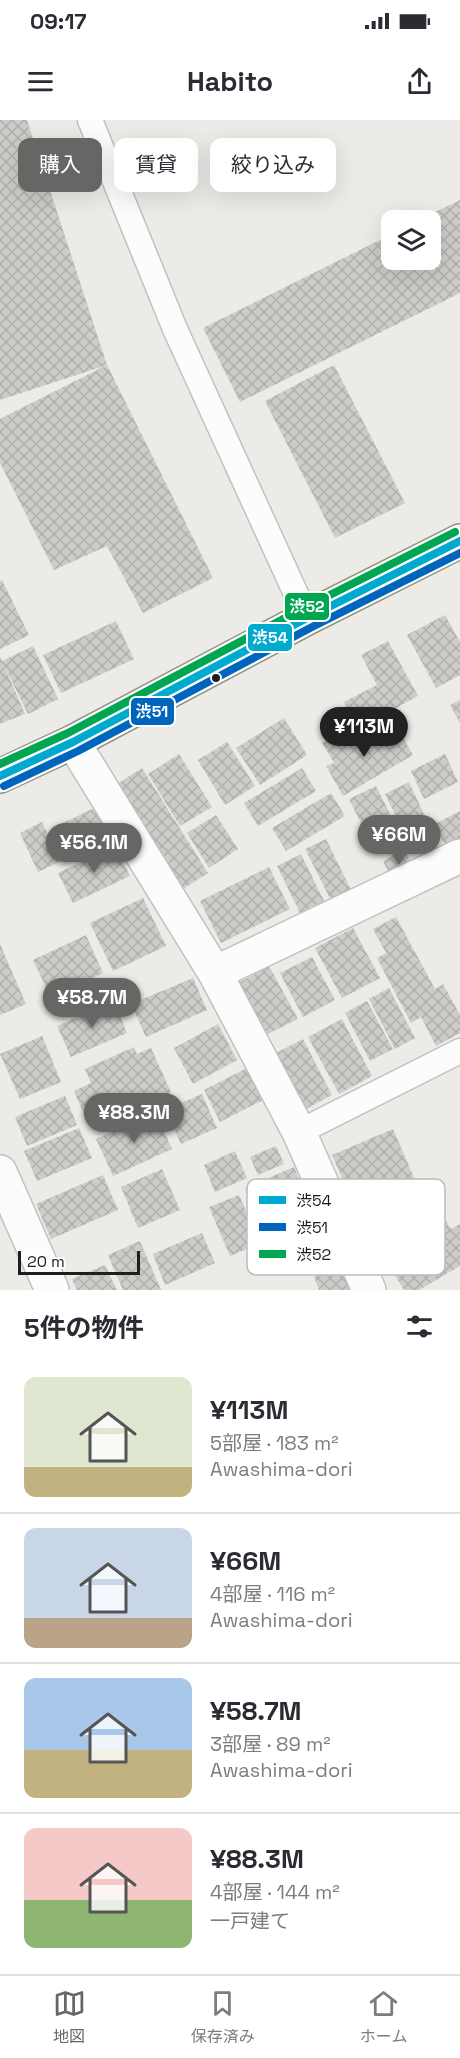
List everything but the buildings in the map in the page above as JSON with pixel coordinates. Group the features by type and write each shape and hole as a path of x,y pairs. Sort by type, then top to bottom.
{"main road":[{"path":"0,776 73,742 307,618 460,541"}],"street":[{"path":"73,742 215,973 299,1132 320,1179"},
{"path":"215,973 460,856"},
{"path":"0,1172 51,1290"},
{"path":"362,1275 369,1290"}],"lane":[{"path":"90,120 175,329 307,618"},
{"path":"299,1132 460,1051"}],"transit line":[{"name":"渋52","path":"0,764 68,733 302,609 455,532"},
{"name":"渋54","path":"0,776 73,742 307,618 460,541"},
{"name":"渋51","path":"4,786 78,751 312,627 460,553"}]}
